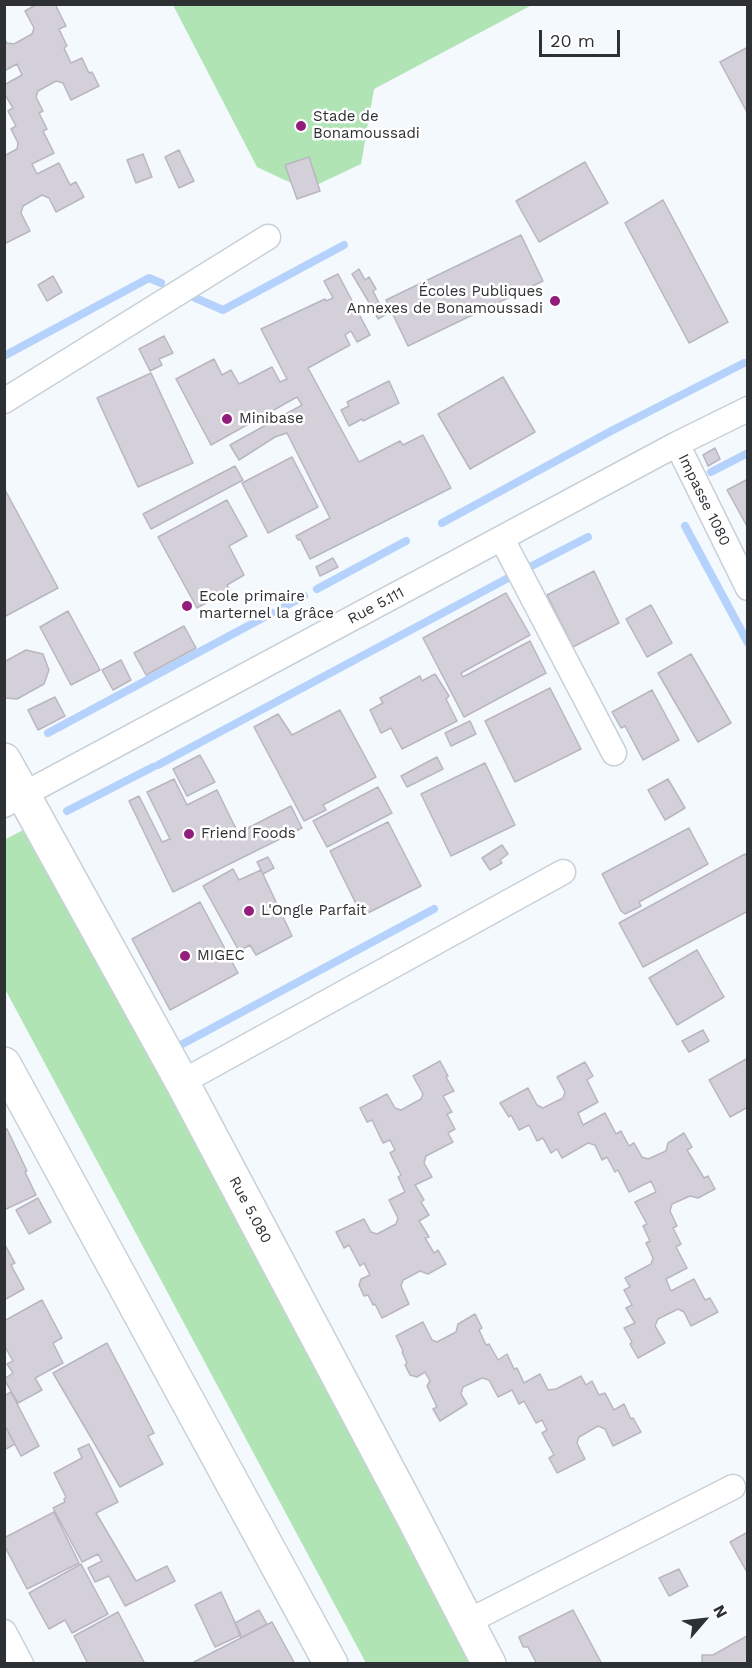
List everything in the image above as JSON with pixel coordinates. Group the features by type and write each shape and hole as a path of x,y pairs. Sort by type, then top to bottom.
{"main road":[{"name":"Rue 5.080","path":"4,760 13,800 182,1082 489,1664"},
{"path":"4,1064 331,1664"}],"street":[{"path":"4,401 268,237"},
{"name":"Rue 5.111","path":"13,800 677,444 747,409"},
{"name":"Impasse 1080","path":"677,444 747,588"},
{"path":"502,539 614,753"},
{"path":"182,1082 563,872"},
{"path":"467,1622 733,1486"},
{"path":"4,1632 21,1664"}],"green space":[{"name":"Stade de Bonamoussadi","path":"173,5 532,5 374,89 361,164 306,190 257,167"},
{"path":"31,826 480,1663 366,1663 5,989 4,840"}],"building":[{"path":"37,4 55,4 66,26 59,29 67,46 64,48 71,63 82,58 89,73 92,72 99,86 71,100 63,83 56,81 38,91 36,97 43,111 39,113 47,129 43,131 54,153 32,164 37,174 59,163 70,185 76,182 84,197 56,212 49,198 42,195 23,206 21,213 30,231 4,244 4,156 17,149 18,143 11,129 16,126 8,111 13,108 4,93 4,85 22,75 17,64 4,71 4,39 7,43 14,44 32,34 34,28 25,11"},
{"path":"748,47 748,114 720,62"},
{"path":"179,150 194,181 179,188 165,157"},
{"path":"143,154 152,177 136,183 127,160"},
{"path":"309,157 320,191 297,199 285,165"},
{"path":"585,162 608,203 539,242 516,201"},
{"path":"663,200 728,322 689,343 625,223"},
{"path":"521,235 543,281 408,346 386,300"},
{"path":"359,269 365,280 369,277 376,289 373,291 385,315 378,319 372,308 370,309 368,305 370,304 352,274"},
{"name":"Minibase","path":"338,274 370,335 357,342 351,331 345,335 350,345 308,368 359,462 400,441 403,445 423,435 451,488 310,559 300,539 298,540 296,536 330,518 287,433 275,437 239,460 230,445 302,405 297,397 211,445 176,379 214,359 222,375 231,370 239,384 272,367 280,382 287,379 261,329 325,299 326,301 333,298 324,281"},
{"path":"53,276 62,292 47,301 38,285"},
{"path":"164,336 173,353 159,359 162,365 150,371 139,349"},
{"path":"151,373 193,463 138,487 97,398"},
{"path":"503,377 535,432 470,469 438,414"},
{"path":"389,381 399,403 349,426 341,410 349,406 347,402"},
{"path":"715,448 720,459 708,466 703,455"},
{"path":"292,457 318,507 268,533 242,483"},
{"path":"235,466 243,480 151,529 143,514"},
{"path":"748,479 748,528 727,490"},
{"path":"4,488 58,588 4,617"},
{"path":"227,500 247,536 229,546 244,575 227,585 230,590 197,608 158,537"},
{"path":"333,558 338,567 320,576 316,567"},
{"path":"594,571 619,623 573,647 547,595"},
{"path":"506,593 530,635 461,673 463,677 530,641 546,673 464,717 423,638"},
{"path":"651,605 672,643 647,657 626,619"},
{"path":"68,611 100,670 71,685 40,627"},
{"path":"184,626 196,648 146,675 134,653"},
{"path":"26,650 43,654 49,670 44,684 17,699 4,698 4,662"},
{"path":"691,654 731,723 698,742 658,673"},
{"path":"121,660 131,680 113,690 102,670"},
{"path":"435,674 449,696 446,699 457,721 402,749 391,728 381,733 370,710 383,703 380,698 420,676 422,681"},
{"path":"550,688 581,749 515,782 485,721"},
{"path":"652,690 679,740 643,760 625,726 621,728 612,712"},
{"path":"55,697 65,716 38,730 28,710"},
{"path":"340,710 376,777 323,805 326,810 304,821 254,727 278,714 292,735"},
{"path":"470,721 476,734 451,746 445,733"},
{"path":"200,755 215,782 187,796 173,769"},
{"path":"437,757 443,769 407,787 401,776"},
{"path":"485,763 515,825 451,856 421,794"},
{"path":"174,779 187,805 217,790 238,833 291,806 302,828 173,892 129,801 139,796 162,842 170,839 147,792"},
{"path":"668,779 685,808 665,820 648,790"},
{"path":"378,787 392,813 327,847 313,821"},
{"path":"388,822 421,886 362,916 330,851"},
{"path":"689,828 708,864 639,902 641,906 625,914 621,911 602,874"},
{"path":"502,845 508,854 500,860 502,863 490,870 482,858"},
{"path":"745,854 748,859 748,911 643,967 619,923"},
{"path":"268,857 274,868 263,874 257,862"},
{"name":"L'Ongle Parfait","path":"233,869 239,880 261,870 292,936 256,955 250,945 239,951 203,886"},
{"name":"MIGEC","path":"200,902 238,973 170,1010 132,939"},
{"path":"697,950 724,997 677,1025 649,978"},
{"path":"703,1030 709,1041 689,1052 682,1041"},
{"path":"748,1058 748,1107 730,1117 709,1080"},
{"path":"440,1061 454,1091 443,1096 452,1112 447,1114 455,1129 448,1133 453,1142 426,1156 424,1163 432,1177 415,1185 424,1200 421,1202 429,1215 419,1221 429,1237 425,1238 434,1253 438,1250 446,1264 428,1274 420,1271 403,1280 401,1286 409,1304 382,1318 375,1304 373,1305 368,1295 364,1296 359,1285 361,1279 370,1275 364,1263 360,1266 349,1245 344,1248 336,1232 364,1219 371,1232 377,1234 396,1224 398,1218 389,1200 405,1192 398,1177 401,1175 390,1153 395,1150 390,1140 383,1143 372,1120 367,1122 360,1108 387,1094 395,1108 401,1110 421,1099 423,1094 413,1076"},
{"path":"585,1062 593,1076 587,1080 598,1102 578,1113 583,1125 605,1113 616,1134 621,1131 629,1146 634,1143 642,1157 648,1159 666,1151 668,1143 684,1133 692,1147 687,1150 704,1178 708,1176 715,1189 698,1198 690,1196 672,1204 670,1211 677,1226 673,1228 681,1244 676,1247 687,1268 666,1279 671,1291 694,1279 705,1300 710,1298 718,1312 691,1326 684,1312 678,1309 658,1319 655,1326 665,1343 638,1358 624,1328 635,1323 626,1308 632,1305 624,1290 630,1287 625,1278 651,1264 653,1258 646,1243 650,1241 643,1226 647,1224 635,1202 656,1192 651,1181 629,1192 618,1170 615,1172 607,1157 602,1160 595,1145 588,1143 562,1158 557,1149 551,1153 543,1138 537,1141 529,1125 519,1130 511,1115 509,1117 500,1103 528,1088 537,1105 543,1108 563,1098 565,1092 557,1077"},
{"path":"4,1127 27,1171 25,1172 36,1195 4,1210"},
{"path":"38,1198 51,1222 29,1234 16,1210"},
{"path":"4,1243 15,1263 11,1265 24,1289 4,1300"},
{"path":"42,1300 62,1338 53,1343 63,1363 35,1378 42,1390 18,1403 4,1379 13,1373 7,1364 13,1361 4,1345 4,1321"},
{"path":"475,1314 482,1328 479,1330 486,1345 489,1344 498,1360 507,1354 524,1383 540,1374 548,1390 556,1389 581,1376 586,1385 592,1381 599,1395 605,1393 614,1410 624,1404 631,1419 633,1418 641,1432 613,1446 605,1429 598,1426 579,1437 577,1443 585,1459 557,1473 549,1458 554,1455 542,1433 547,1430 542,1420 536,1423 524,1401 519,1404 512,1390 498,1397 489,1380 482,1378 463,1387 461,1394 467,1404 440,1421 433,1409 437,1407 427,1386 430,1381 425,1372 417,1377 410,1375 396,1336 423,1322 432,1340 437,1342 456,1332 458,1324"},
{"path":"107,1343 154,1433 148,1436 163,1464 120,1487 53,1373"},
{"path":"11,1392 39,1446 21,1456 4,1424 4,1396"},
{"path":"4,1424 15,1444 4,1450"},
{"path":"89,1444 118,1502 96,1513 136,1581 167,1566 175,1581 125,1606 109,1576 95,1582 88,1568 102,1561 98,1554 82,1562 53,1508 65,1502 66,1497 54,1473 82,1458 78,1449"},
{"path":"54,1512 79,1563 27,1589 4,1545 4,1538"},
{"path":"748,1532 748,1574 730,1542"},
{"path":"81,1564 108,1614 72,1633 65,1620 49,1629 29,1593"},
{"path":"679,1569 688,1586 669,1596 659,1578"},
{"path":"221,1592 241,1635 215,1647 195,1605"},
{"path":"259,1610 267,1624 241,1638 235,1623"},
{"path":"573,1610 602,1664 537,1664 528,1647 523,1647 519,1637"},
{"path":"118,1612 145,1664 88,1664 74,1636"},
{"path":"272,1622 295,1664 195,1664 194,1662"},
{"path":"747,1636 748,1664 702,1664 702,1655 713,1655"}],"waterway":[{"path":"184,293 223,310 344,245"},
{"path":"4,356 149,278 161,283"},
{"path":"442,523 613,430 744,363"},
{"path":"711,472 748,453"},
{"path":"685,526 748,643"},
{"path":"522,571 588,537"},
{"path":"317,589 406,541"},
{"path":"158,765 510,577"},
{"path":"284,607 304,596"},
{"path":"48,733 272,613"},
{"path":"67,811 153,767"},
{"path":"175,1048 434,909"}],"place":[{"name":"Stade de Bonamoussadi","path":"301,126"},
{"name":"Écoles Publiques Annexes de Bonamoussadi","path":"555,301"},
{"name":"Minibase","path":"227,419"},
{"name":"Ecole primaire marternel la grâce","path":"187,606"},
{"name":"Friend Foods","path":"189,834"},
{"name":"L'Ongle Parfait","path":"249,911"},
{"name":"MIGEC","path":"185,956"}]}
